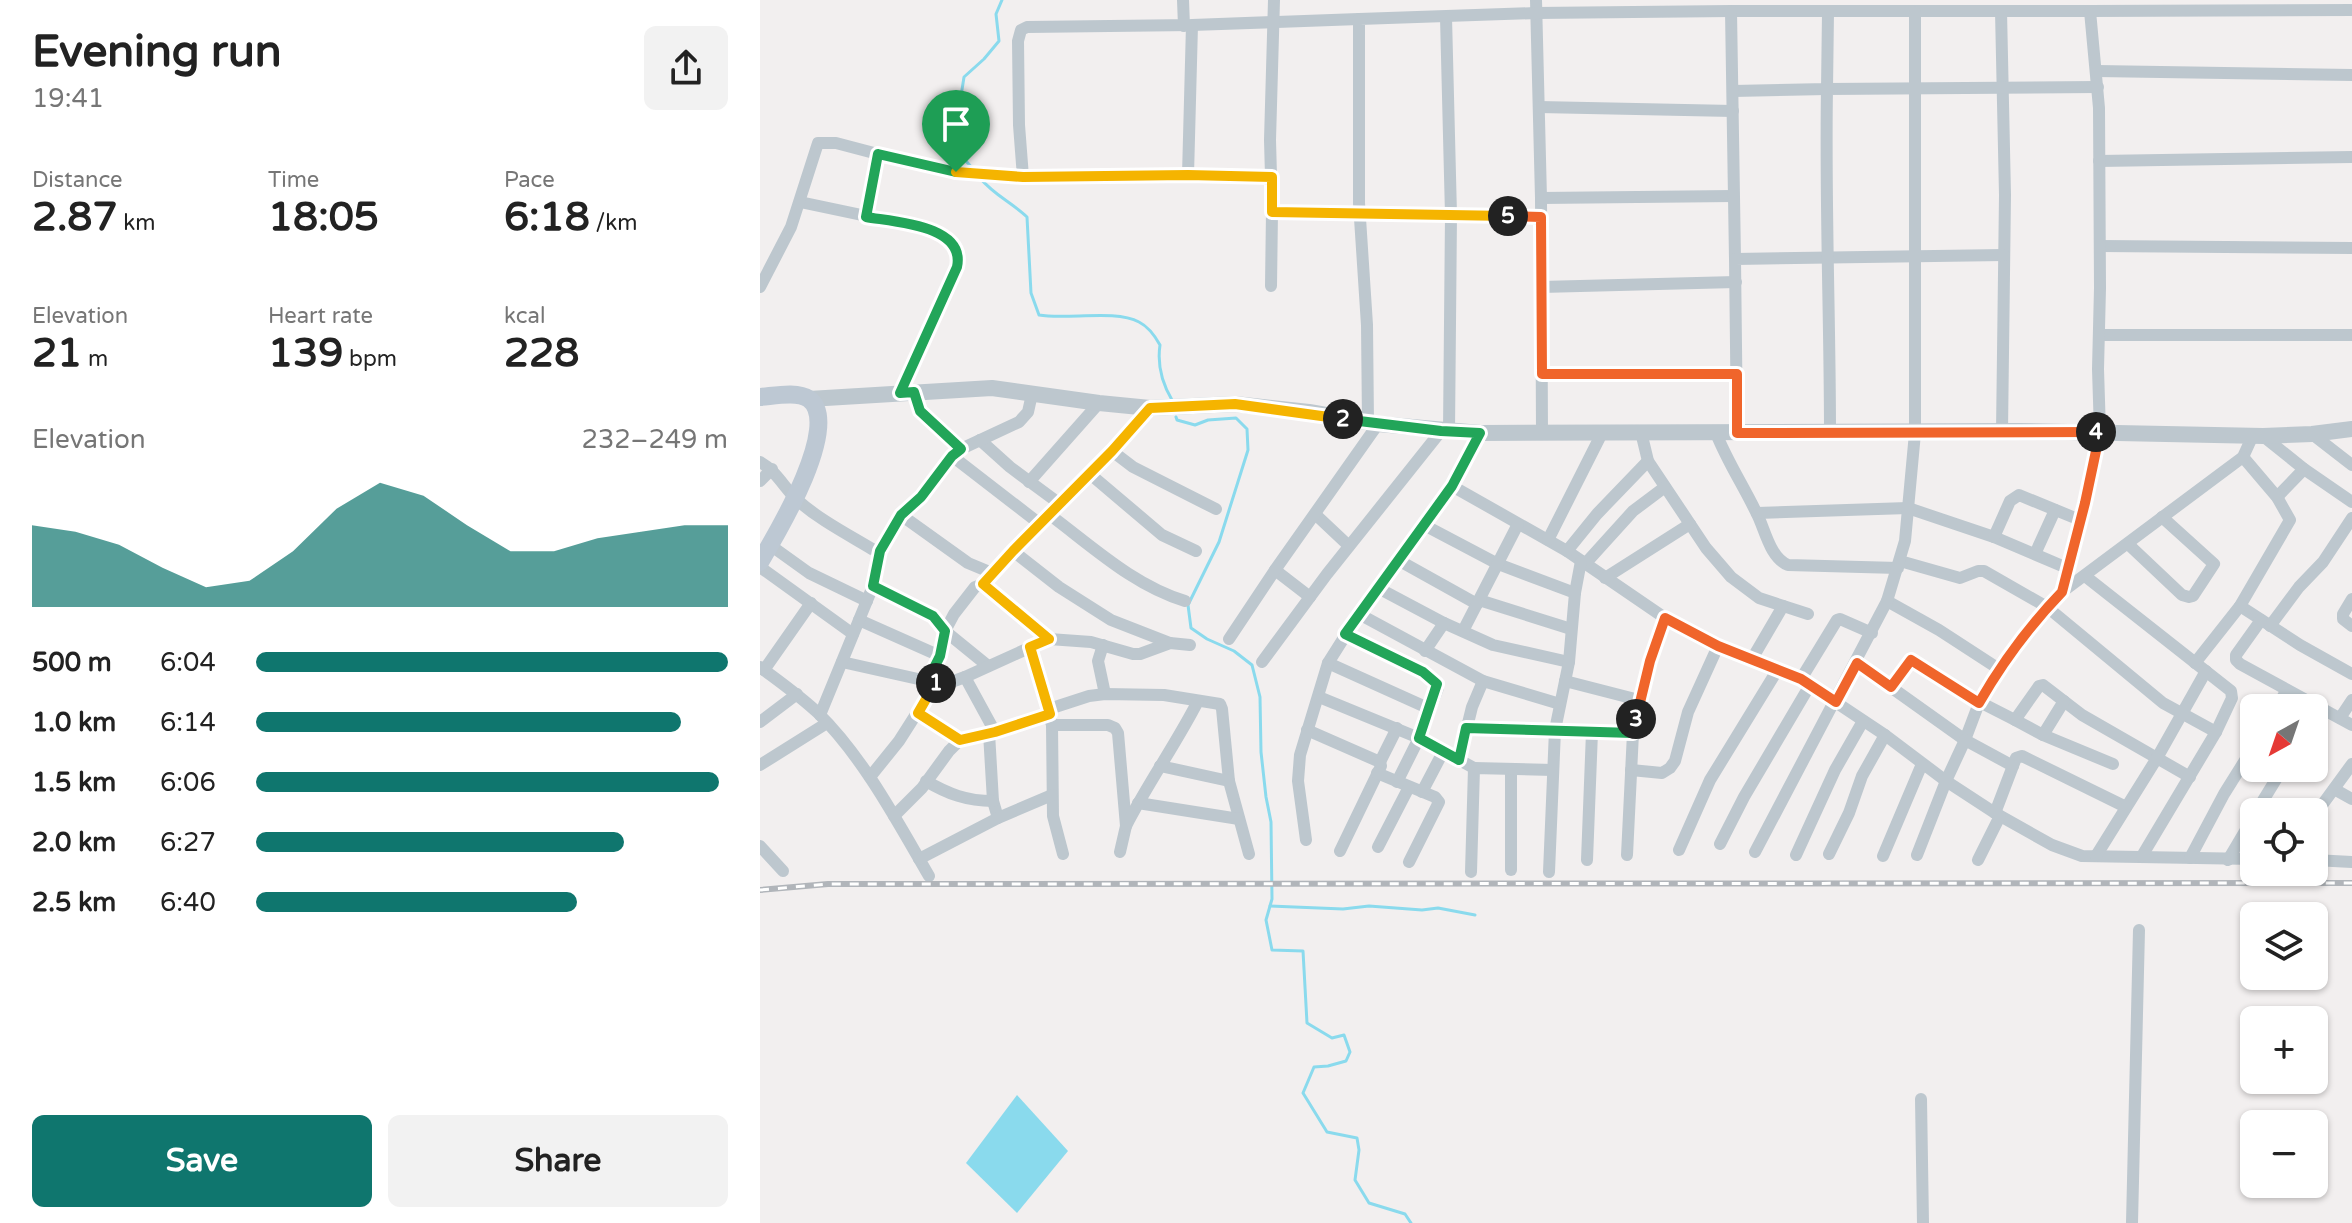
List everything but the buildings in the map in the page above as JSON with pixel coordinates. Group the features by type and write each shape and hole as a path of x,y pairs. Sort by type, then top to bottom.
{"main road":[{"path":"760,397 797,395 809,399 818,411 819,435 795,498 760,564"}],"street":[{"path":"1183,0 1188,26 1188,175"},
{"path":"1271,286 1270,140 1274,0"},
{"path":"1023,177 1018,41 1021,30 1027,27 1188,26 1446,17 1536,6 1657,6 1731,11 1799,5 1828,12 1871,6 1915,12 1976,6 2001,11 2050,5 2090,11 2170,5 2352,10"},
{"path":"1536,6 1542,434"},
{"path":"1731,11 1737,433"},
{"path":"2001,11 2004,255 2002,432"},
{"path":"2062,592 2100,432 2098,87 2090,11"},
{"path":"1828,12 1825,182 1830,433"},
{"path":"1755,852 1872,633 1887,601 1905,541 1915,433 1915,12"},
{"path":"1262,662 1349,546 1445,431 1451,215 1446,17"},
{"path":"1229,639 1373,424 1360,215 1359,19"},
{"path":"2097,71 2352,75"},
{"path":"1733,91 2098,87"},
{"path":"1539,107 1733,111"},
{"path":"760,287 764,271 791,227 818,143 836,143 956,172 1023,177 1272,177"},
{"path":"866,217 878,154"},
{"path":"2099,161 2352,157"},
{"path":"1541,198 1733,196"},
{"path":"800,202 933,230 948,238 957,249 957,267 907,392"},
{"path":"1272,212 1541,217"},
{"path":"2100,246 2352,248"},
{"path":"1735,259 2004,255"},
{"path":"1541,287 1736,282"},
{"path":"2099,335 2352,335"},
{"path":"1542,374 1737,374"},
{"path":"809,399 992,388 1150,408 1235,404 1309,412 1373,424 1480,433 2100,432 2258,435 2312,434 2352,429"},
{"path":"907,392 957,452 1045,519 1130,576 1163,594 1185,601"},
{"path":"760,764 823,719 873,586 880,551 901,515 921,497 957,452 1019,422 1028,412 1032,394"},
{"path":"1029,482 1099,403"},
{"path":"928,680 940,656 945,631 975,587 983,584 1150,408"},
{"path":"1641,432 1648,461 1706,548 1731,577 1759,598 1808,614"},
{"path":"1306,840 1298,781 1300,755 1328,663 1359,614 1452,486 1480,433"},
{"path":"1548,540 1602,433"},
{"path":"1716,433 1779,559 1788,565 1899,565 1960,578 1984,571 2047,607 2163,703 2216,732"},
{"path":"2312,434 2352,465"},
{"path":"1917,855 1979,703 1999,669 2047,607 2062,592 2243,457 2258,435"},
{"path":"2258,435 2352,502"},
{"path":"980,440 1060,504"},
{"path":"1112,451 1133,467 1216,509"},
{"path":"2195,663 2240,606 2290,520 2277,497 2243,457"},
{"path":"1567,551 1632,475 1648,461"},
{"path":"760,481 766,465 795,498 840,530 880,551"},
{"path":"2277,497 2304,469"},
{"path":"1090,474 1162,535 1196,551"},
{"path":"1452,486 1567,551 1665,618 1718,646 1806,682 1946,781 2052,845 2082,856 2240,860"},
{"path":"1549,872 1555,730 1569,662 1575,593 1583,562 1633,511 1665,487"},
{"path":"1994,537 2014,497 2019,495 2080,520"},
{"path":"1757,513 1908,508 1994,537 2067,568"},
{"path":"2035,554 2055,510"},
{"path":"1315,514 1349,546"},
{"path":"901,515 968,563 992,573"},
{"path":"2128,544 2182,595 2193,596 2214,564 2162,517"},
{"path":"2293,694 2240,664 2236,655 2323,562 2352,518"},
{"path":"1559,520 1586,527"},
{"path":"1463,631 1518,524"},
{"path":"1605,578 1690,524"},
{"path":"1424,525 1498,564 1575,593"},
{"path":"770,545 809,573 867,601"},
{"path":"1013,551 1059,587 1111,620 1170,643 1190,645"},
{"path":"1398,560 1478,602 1571,629"},
{"path":"760,564 853,634"},
{"path":"1275,570 1310,597"},
{"path":"2085,576 2231,691 2232,698 2216,732 2142,856"},
{"path":"983,584 1049,639"},
{"path":"873,586 933,616 945,631 988,666"},
{"path":"1378,588 1493,645 1569,662"},
{"path":"2352,599 2343,619 2352,626"},
{"path":"1887,601 1999,669"},
{"path":"811,603 762,669 797,694 823,719 870,777 929,876"},
{"path":"1752,659 1783,606"},
{"path":"2240,606 2352,674"},
{"path":"1359,614 1483,681 1560,704"},
{"path":"1627,855 1633,733 1639,700 1665,618"},
{"path":"859,620 940,656"},
{"path":"1720,844 1837,620 1872,633"},
{"path":"1425,651 1444,623"},
{"path":"1345,634 1423,672 1433,679 1438,688 1378,847"},
{"path":"870,777 899,741 929,694 943,685 1049,639 1103,645 1133,654 1170,643"},
{"path":"1103,645 1098,661 1105,694"},
{"path":"1631,770 1662,773 1675,761 1688,712 1718,646"},
{"path":"1030,647 1050,716 1053,816 1063,854"},
{"path":"1891,687 1908,663 1914,661 1979,703 2043,735 2113,764"},
{"path":"842,662 943,685"},
{"path":"1328,663 1430,709"},
{"path":"1857,663 1965,740 2013,766"},
{"path":"1679,850 1706,787 1778,669"},
{"path":"2096,856 2206,671"},
{"path":"965,677 992,733 993,801 998,818"},
{"path":"1459,760 1466,728 1483,681"},
{"path":"1565,681 1639,700"},
{"path":"2015,720 2039,686 2043,685 2082,715 2190,777"},
{"path":"2285,694 2287,690"},
{"path":"760,722 797,694"},
{"path":"894,816 960,740 1050,716 1089,696 1164,695 1220,704 1229,781 1249,854"},
{"path":"1319,697 1419,738 1474,768 1553,770"},
{"path":"2340,718 2352,700"},
{"path":"1120,852 1126,826 1198,701"},
{"path":"2043,735 2064,701"},
{"path":"918,713 960,740"},
{"path":"2328,714 2352,725"},
{"path":"1050,716 1115,728 1118,733 1126,826"},
{"path":"1796,855 1835,770 1863,721"},
{"path":"1340,851 1397,728"},
{"path":"1466,728 1633,733"},
{"path":"1307,730 1403,784 1435,797 1439,802 1409,862"},
{"path":"1587,860 1592,732"},
{"path":"1829,854 1849,813 1862,776 1885,735"},
{"path":"1422,792 1443,752"},
{"path":"1978,860 1998,815 2016,758 2022,756 2126,807"},
{"path":"1883,856 1922,764"},
{"path":"2327,798 2352,764"},
{"path":"1160,766 1229,781"},
{"path":"1471,872 1474,768"},
{"path":"2190,858 2240,768"},
{"path":"1511,770 1511,870"},
{"path":"926,781 961,798 993,801"},
{"path":"2334,789 2352,799"},
{"path":"919,859 998,818 1052,795"},
{"path":"1138,803 1239,819"},
{"path":"2228,860 2240,840"},
{"path":"760,846 783,871"},
{"path":"2328,861 2352,862"},
{"path":"2132,1223 2139,930"},
{"path":"1921,1099 1923,1223"}],"water":[{"path":"1017,1095 1068,1151 1017,1213 966,1163"}],"waterway":[{"path":"973,169 966,161 958,115 964,77 999,41 996,14 1002,0"},
{"path":"980,178 1027,217 1031,293 1039,315 1117,316 1143,324 1160,345 1161,374 1172,400"},
{"path":"1176,417 1195,425 1208,420 1236,418 1247,429 1248,450 1219,542 1188,605 1191,628 1234,651 1252,665 1260,697 1261,752 1271,822 1272,899 1266,920 1272,950 1303,951 1307,1023 1332,1038 1344,1035 1350,1052 1346,1061 1314,1067 1303,1093 1327,1132 1357,1138 1359,1150 1355,1180 1369,1203 1405,1214 1411,1223"},
{"path":"1270,906 1438,908 1475,915"}],"railway":[{"path":"760,890 828,884 2352,883"}],"route":[{"path":"878,154 956,172 1023,177 1272,177 1272,212 1541,217 1542,374 1737,374 1737,433 2100,432 2062,592 1999,669 1979,703 1911,660 1891,687 1857,663 1836,702 1801,679 1718,646 1665,618 1639,700 1633,733 1466,728 1459,760 1419,738 1438,688 1433,679 1345,634 1452,486 1480,433 1378,424 1235,404 1150,408 983,584 1049,639 1030,647 1050,714 960,740 918,713 929,694 943,685 928,680 940,656 945,631 933,616 873,586 880,551 901,515 921,497 952,456 961,449 920,411 914,392 900,393 959,257 948,238 933,230 866,217 878,154"}]}
